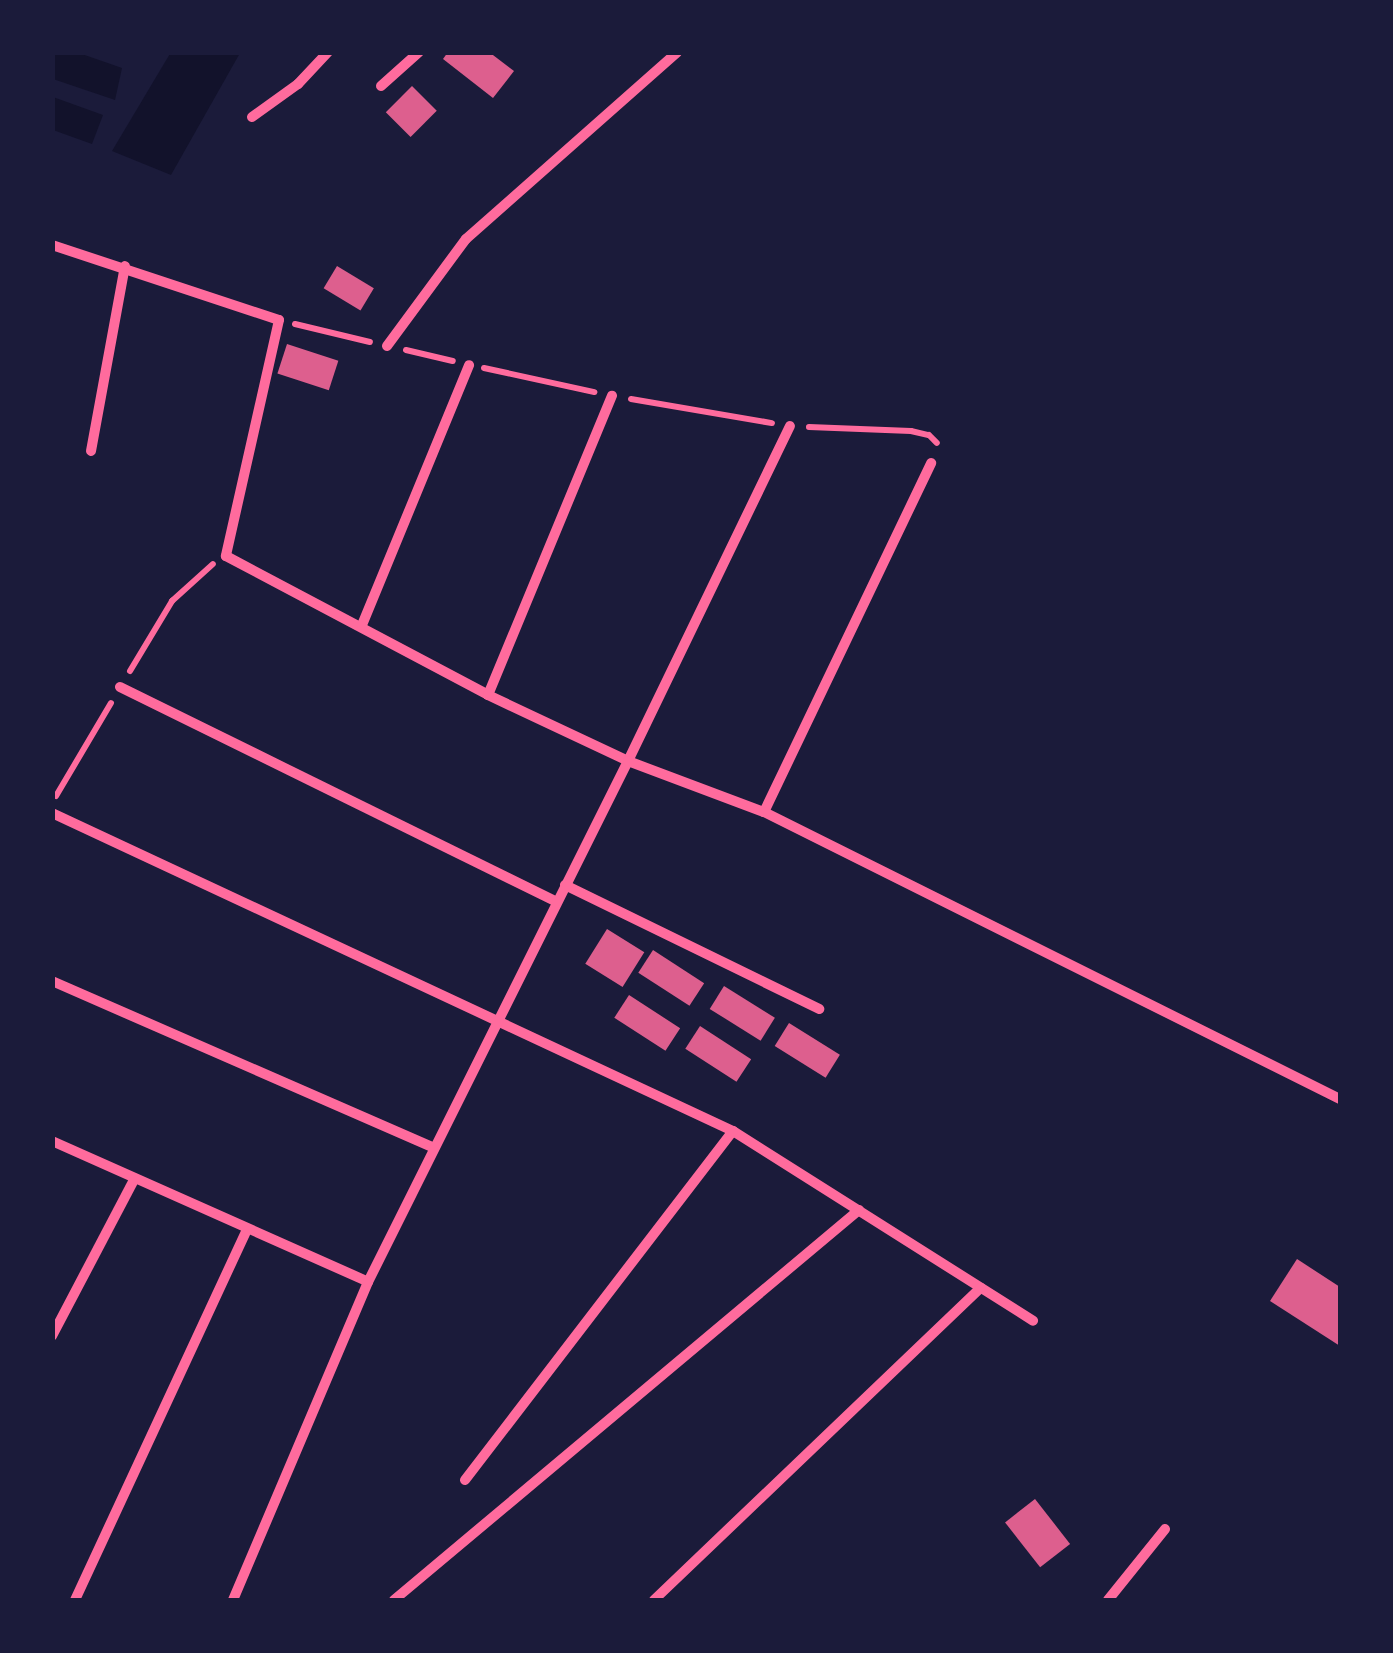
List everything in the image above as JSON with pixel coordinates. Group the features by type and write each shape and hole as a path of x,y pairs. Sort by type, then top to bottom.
{"street":[{"path":"252,117 298,84 328,52"},
{"path":"381,86 418,52"},
{"path":"387,346 466,239 677,52"},
{"path":"52,244 279,320 226,556 488,695 628,761 764,812 1340,1099"},
{"path":"91,451 125,266"},
{"path":"362,625 469,365"},
{"path":"488,695 612,396"},
{"path":"234,1600 368,1282 790,426"},
{"path":"764,812 932,463"},
{"path":"120,687 556,902"},
{"path":"52,814 733,1131 1033,1321"},
{"path":"565,885 820,1009"},
{"path":"52,981 434,1148"},
{"path":"465,1480 733,1131"},
{"path":"52,1141 246,1231 368,1282"},
{"path":"52,1336 57,1317 135,1178"},
{"path":"394,1600 859,1210"},
{"path":"74,1600 246,1231"},
{"path":"654,1600 981,1288"},
{"path":"1108,1600 1165,1528"}],"shaded area":[{"path":"53,52 79,53 122,68 115,100 53,79"},
{"path":"171,52 240,53 171,175 112,151"},
{"path":"53,97 103,115 92,144 53,130"}],"building":[{"path":"448,52 489,52 514,71 493,98 443,59"},
{"path":"412,86 437,111 411,137 386,112"},
{"path":"337,266 374,288 360,310 324,288"},
{"path":"287,344 338,361 329,390 277,373"},
{"path":"607,929 644,952 623,987 585,964"},
{"path":"653,950 704,983 689,1006 638,973"},
{"path":"724,986 775,1018 761,1041 710,1009"},
{"path":"629,995 680,1028 665,1051 614,1018"},
{"path":"789,1023 840,1055 826,1078 775,1046"},
{"path":"700,1026 751,1059 736,1082 685,1049"},
{"path":"1297,1259 1340,1287 1340,1346 1270,1301"},
{"path":"1035,1499 1070,1544 1040,1567 1005,1522"}]}
